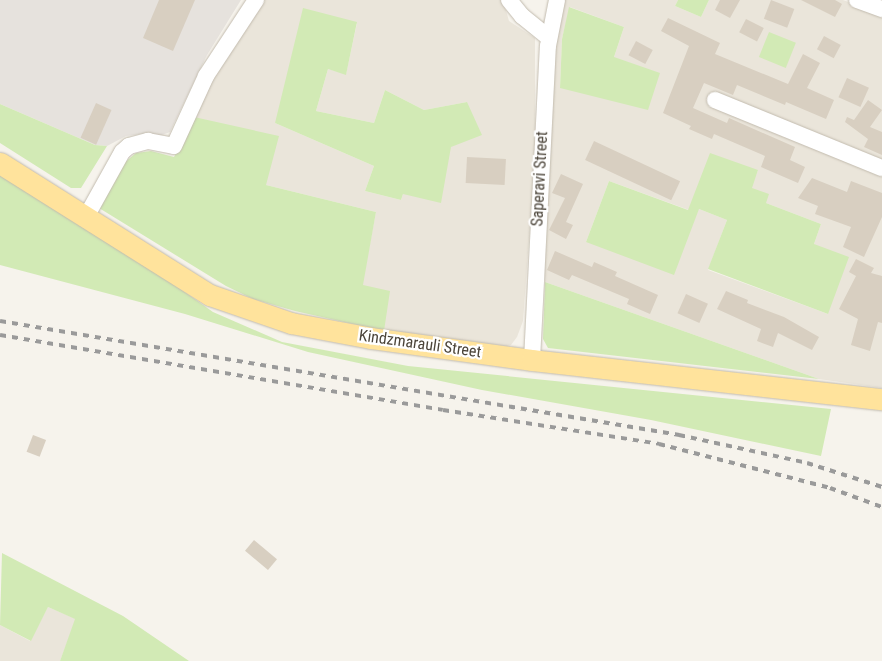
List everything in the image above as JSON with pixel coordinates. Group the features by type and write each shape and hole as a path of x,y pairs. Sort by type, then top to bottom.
{"main road":[{"name":"Kindzmarauli Street","path":"0,163 210,295 291,323 371,338 532,360 882,399"}],"street":[{"path":"86,217 122,152 129,146 148,142 174,146 206,76 256,0"},
{"path":"509,0 513,7 528,22 549,38"},
{"name":"Saperavi Street","path":"532,360 549,38 557,0"},
{"path":"857,0 882,9"},
{"path":"715,100 882,168"}],"shaded area":[{"path":"0,0 241,0 207,55 170,132 159,136 142,134 126,136 107,146 95,145 0,104"},
{"path":"262,0 503,0 509,21 535,38 535,158 523,321 517,337 511,345 499,348 384,331 362,285 376,212 266,185 194,117 211,81","holes":["357,23 346,74 328,69 316,111 374,123 385,90 424,110 467,102 451,147 403,194 401,200 365,191 374,166 275,123"]},
{"path":"565,0 678,0 675,6 701,17 709,0 843,0 882,15 882,388 819,379 545,282 544,240 555,47","holes":["570,7 624,27 614,57 560,88 562,39","758,170 751,188 766,203 821,224 814,244 828,314 708,270 727,220 699,209 586,242 609,181 689,210"]},
{"path":"48,607 76,619 60,661 0,661 0,625 30,641"}],"green space":[{"path":"678,0 709,0 701,17 675,6"},
{"path":"569,7 624,27 614,57 660,73 648,110 560,88 562,39"},
{"path":"303,8 357,22 346,75 328,69 316,111 374,123 385,90 424,110 467,102 482,135 451,147 441,203 403,194 401,200 365,191 374,166 275,123"},
{"path":"769,32 796,43 786,68 759,57"},
{"path":"0,104 95,145 107,146 81,188 71,188 0,143"},
{"path":"194,117 279,136 266,185 376,212 363,285 390,291 384,331 295,311 253,299 226,286 99,208 124,163 136,153 151,151 174,157"},
{"path":"710,153 758,170 752,188 769,194 766,203 821,224 814,244 849,257 828,314 708,269 727,220 699,209 674,275 586,242 609,181 688,210"},
{"path":"0,175 155,271 213,312 282,342 408,366 831,409 821,456 651,420 482,390 308,352 185,314 0,265"},
{"path":"545,282 819,379 548,348 543,339"},
{"path":"2,553 123,616 189,661 60,661 75,619 48,607 31,641 0,625"}],"building":[{"path":"159,0 195,0 173,51 143,38"},
{"path":"720,0 740,0 730,18 715,10"},
{"path":"771,0 794,9 787,28 764,19"},
{"path":"801,0 835,0 842,4 835,17"},
{"path":"668,18 720,43 715,54 788,84 803,54 820,63 807,88 834,100 826,119 786,102 785,105 737,85 733,95 704,83 693,108 727,123 729,118 795,147 790,160 805,167 798,183 761,167 765,156 714,134 712,139 689,129 691,126 663,113 689,46 661,31"},
{"path":"746,19 764,28 757,41 739,32"},
{"path":"824,36 841,45 834,58 817,49"},
{"path":"636,41 653,50 645,64 628,55"},
{"path":"847,78 869,88 860,107 838,97"},
{"path":"868,100 882,110 870,127 882,132 882,155 864,147 868,139 845,122 847,117 854,120"},
{"path":"96,103 112,110 96,145 81,138"},
{"path":"594,141 680,181 671,200 585,160"},
{"path":"467,157 506,159 505,185 466,183"},
{"path":"561,174 583,184 566,222 573,225 566,239 549,230 565,198 552,193"},
{"path":"812,178 847,192 851,181 882,193 882,217 864,257 843,247 851,227 815,214 818,206 798,198"},
{"path":"555,251 592,267 594,262 617,272 615,276 658,295 650,314 627,304 629,299 572,275 569,280 547,270"},
{"path":"856,259 874,268 871,273 882,276 882,323 878,322 870,351 851,345 858,319 839,309 856,276 849,272"},
{"path":"726,291 748,300 747,303 784,317 819,337 812,350 778,333 773,347 757,341 761,329 717,309"},
{"path":"686,294 708,304 699,323 677,313"},
{"path":"33,435 46,440 40,457 27,452"},
{"path":"254,540 277,559 268,570 245,551"}],"railway":[{"path":"0,321 679,435 807,463 882,487"},
{"path":"0,335 443,410 659,444 830,488 882,507"}]}
